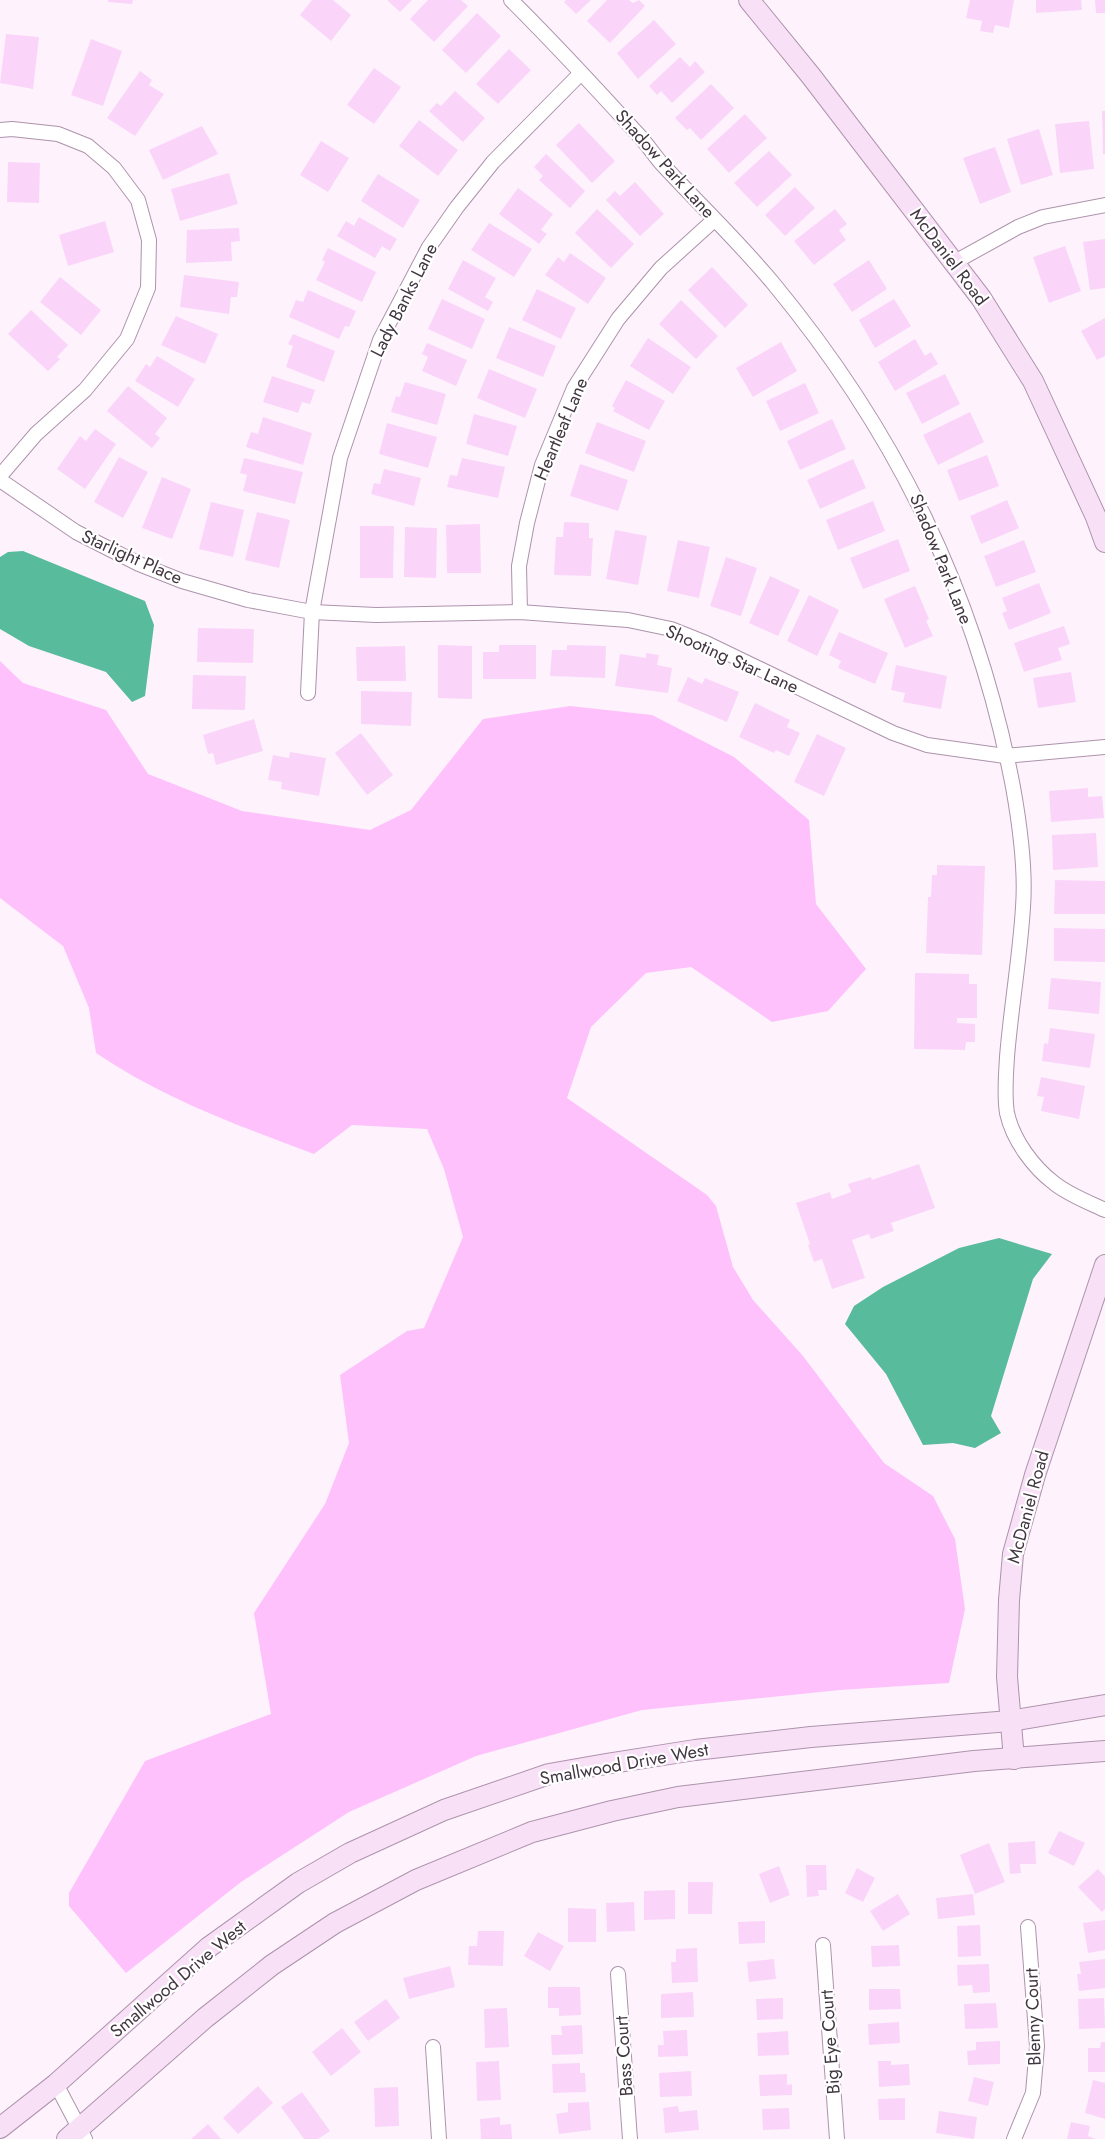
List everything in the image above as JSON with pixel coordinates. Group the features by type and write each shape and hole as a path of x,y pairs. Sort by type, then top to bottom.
{"street":[{"name":"Shadow Park Lane","path":"511,0 762,271 810,329 863,405 903,471 939,545 961,602 1001,734 1016,804 1024,891 1005,1085 1008,1117 1026,1153 1044,1175 1066,1191 1105,1210"},
{"name":"McDaniel Road","path":"749,0 981,298 1033,381 1096,517 1105,542"},
{"name":"Lady Banks Lane","path":"308,693 312,612 340,458 380,340 429,247 457,207 493,162 581,73"},
{"path":"0,130 12,129 58,134 88,146 114,168 138,200 149,240 148,288 127,339 85,390 36,434 0,478"},
{"path":"953,263 1018,227 1043,217 1105,205"},
{"name":"Heartleaf Lane","path":"520,612 519,566 527,523 542,465 574,388 618,319 661,268 714,220"},
{"name":"Starlight Place","path":"0,478 76,532 139,564 182,581 248,600 312,612"},
{"name":"Shooting Star Lane","path":"312,612 375,615 520,612 628,620 671,629 893,733 927,745 1005,756 1105,747"},
{"name":"McDaniel Road","path":"1014,1759 1007,1677 1013,1554 1041,1455 1105,1265"},
{"name":"Smallwood Drive West","path":"0,2128 56,2084 209,1947 298,1883 350,1853 444,1810 549,1774 606,1764 695,1750 811,1737 1010,1720 1105,1705"},
{"path":"56,2084 77,2136 205,2018 272,1965 335,1923 416,1880 532,1832 678,1797 974,1761 1105,1751"},
{"name":"Blenny Court","path":"1014,2139 1033,2093 1037,2046 1028,1927"},
{"name":"Big Eye Court","path":"823,1945 837,2139"},
{"name":"Bass Court","path":"618,1974 630,2139"},
{"path":"433,2047 439,2139"}],"shaded area":[{"path":"23,551 145,601 154,625 145,696 132,702 106,672 29,646 0,629 0,557 8,552"},
{"path":"0,661 23,683 106,710 148,774 242,811 370,830 411,810 483,719 570,706 652,715 734,757 809,820 816,904 866,969 828,1011 772,1022 691,967 646,973 591,1027 567,1098 707,1195 716,1206 733,1267 753,1300 803,1356 884,1463 933,1496 955,1539 965,1609 949,1683 840,1690 642,1710 476,1756 349,1812 241,1882 126,1973 69,1906 69,1893 145,1761 271,1714 254,1613 325,1504 349,1443 340,1375 407,1331 424,1328 463,1237 444,1169 427,1129 352,1125 314,1154 229,1122 174,1097 147,1084 96,1053 89,1008 63,946 0,898"},
{"path":"999,1238 1052,1254 1033,1279 991,1416 1001,1433 975,1448 953,1443 923,1445 886,1374 845,1324 854,1306 883,1287 959,1248"}],"building":[{"path":"108,0 133,0 132,4 108,2"},
{"path":"312,0 333,0 351,15 331,41 300,15"},
{"path":"387,0 412,0 400,12"},
{"path":"428,0 461,0 468,6 434,42 410,19"},
{"path":"566,0 591,0 576,14 564,2"},
{"path":"607,0 629,0 633,3 639,0 645,6 610,43 587,21"},
{"path":"970,0 1014,0 1009,28 995,25 993,33 980,31 982,21 966,18"},
{"path":"1036,0 1081,0 1082,10 1036,13"},
{"path":"1095,0 1105,0 1105,13 1096,13"},
{"path":"477,13 501,36 466,73 442,50"},
{"path":"654,20 676,44 638,79 617,53"},
{"path":"6,34 39,37 33,89 0,83"},
{"path":"91,39 122,51 103,106 71,95"},
{"path":"509,49 531,70 498,104 476,84"},
{"path":"680,57 690,67 695,61 705,72 672,103 661,91 657,95 649,86"},
{"path":"374,68 401,87 374,124 347,105"},
{"path":"140,71 152,80 149,85 164,94 135,136 107,118"},
{"path":"711,84 734,108 701,140 690,128 687,130 675,118"},
{"path":"455,91 485,118 463,142 429,111 437,103 441,106"},
{"path":"1102,111 1105,111 1105,154 1103,154"},
{"path":"745,114 767,138 729,173 707,149"},
{"path":"419,120 458,150 438,176 399,146"},
{"path":"1089,121 1094,169 1060,173 1055,124"},
{"path":"579,123 615,161 592,183 556,145"},
{"path":"202,126 218,154 163,180 149,150"},
{"path":"1039,129 1053,175 1021,185 1007,139"},
{"path":"321,141 349,158 328,192 300,175"},
{"path":"995,147 1011,192 980,204 963,158"},
{"path":"769,151 792,175 757,207 734,183"},
{"path":"546,154 585,191 570,208 539,180 543,176 534,167"},
{"path":"8,162 40,163 39,203 7,202"},
{"path":"229,173 238,204 180,221 171,189"},
{"path":"378,174 420,200 403,228 361,201"},
{"path":"635,182 664,214 640,236 606,200 615,191 620,196"},
{"path":"795,187 815,208 785,236 765,215"},
{"path":"518,188 553,214 541,230 547,234 539,244 499,214"},
{"path":"597,209 634,244 611,268 575,233"},
{"path":"835,209 847,224 839,230 846,240 814,265 794,241"},
{"path":"359,217 397,239 390,251 382,246 375,258 337,236 346,221 354,226"},
{"path":"105,221 114,252 68,266 59,235"},
{"path":"489,223 532,249 514,277 471,250"},
{"path":"239,228 240,241 231,242 232,261 186,263 187,230"},
{"path":"1105,239 1105,288 1090,290 1083,242"},
{"path":"1065,246 1081,291 1049,303 1033,257"},
{"path":"328,248 376,272 362,302 316,280 325,262 322,260"},
{"path":"570,253 606,278 588,304 545,275 558,257 564,262"},
{"path":"463,260 496,278 485,297 493,302 488,311 448,289"},
{"path":"869,260 887,289 852,312 833,284"},
{"path":"712,267 748,305 725,328 688,290"},
{"path":"184,275 239,282 237,297 231,297 229,314 180,307"},
{"path":"60,277 101,310 81,335 40,302"},
{"path":"537,289 576,308 561,339 522,320"},
{"path":"308,290 356,311 349,327 345,326 339,339 289,317 296,300 303,302"},
{"path":"442,299 485,319 472,349 428,329"},
{"path":"894,299 911,326 875,348 859,320"},
{"path":"681,300 718,336 696,359 659,324"},
{"path":"31,310 68,345 57,357 60,359 48,371 8,334"},
{"path":"176,316 218,334 205,364 161,345"},
{"path":"1105,318 1105,356 1097,360 1081,331"},
{"path":"509,327 556,346 543,377 496,358"},
{"path":"293,334 335,351 324,382 286,367 293,346 288,344"},
{"path":"648,338 691,367 673,394 630,366"},
{"path":"915,339 925,356 931,352 938,364 895,391 878,362"},
{"path":"781,342 797,371 753,397 736,368"},
{"path":"427,343 467,360 456,386 422,371 428,357 422,354"},
{"path":"157,356 195,379 178,407 135,381 146,364 150,367"},
{"path":"489,369 537,389 525,418 477,398"},
{"path":"945,374 960,404 922,424 906,393"},
{"path":"272,376 315,390 310,404 302,402 298,413 263,402"},
{"path":"626,380 665,401 649,430 613,411 615,408 612,406"},
{"path":"405,382 446,394 437,425 391,412 396,396 400,397"},
{"path":"805,383 819,413 780,431 766,401"},
{"path":"128,386 167,418 155,434 160,438 152,448 107,411"},
{"path":"970,412 984,442 938,465 923,435"},
{"path":"474,414 517,426 508,456 466,444"},
{"path":"263,417 312,433 303,465 246,447 251,432 258,434"},
{"path":"832,419 846,449 800,470 787,441"},
{"path":"597,422 646,441 634,472 585,453"},
{"path":"387,423 437,437 428,468 379,454"},
{"path":"95,429 116,444 85,489 57,469 80,436 86,441"},
{"path":"987,455 999,486 959,501 947,470"},
{"path":"119,457 148,472 123,518 94,502"},
{"path":"244,458 303,472 295,504 243,491 247,475 240,473"},
{"path":"462,458 505,467 498,498 447,487 450,475 457,476"},
{"path":"853,459 866,488 820,509 807,480"},
{"path":"580,464 628,480 618,511 570,496"},
{"path":"384,469 421,478 414,506 371,494 374,483 380,484"},
{"path":"162,477 191,489 172,539 142,528"},
{"path":"1007,500 1019,528 981,544 970,516"},
{"path":"873,501 885,531 838,550 826,520"},
{"path":"211,502 244,510 233,557 199,549"},
{"path":"257,512 290,520 279,568 245,560"},
{"path":"564,522 589,523 589,538 593,538 591,576 554,575 556,537 563,537"},
{"path":"480,524 481,573 447,573 446,525"},
{"path":"360,526 394,526 393,578 360,578"},
{"path":"405,527 437,528 436,578 404,577"},
{"path":"615,530 647,536 638,585 606,579"},
{"path":"898,539 910,571 863,589 850,558"},
{"path":"678,540 710,547 699,598 667,591"},
{"path":"1024,540 1036,572 996,587 984,556"},
{"path":"726,557 757,568 741,616 710,606"},
{"path":"770,576 800,590 778,636 749,623"},
{"path":"1039,583 1051,613 1009,630 1002,613 1007,611 1002,598"},
{"path":"915,586 929,619 926,621 933,636 905,648 884,599"},
{"path":"809,595 839,610 817,656 787,641"},
{"path":"1064,626 1070,644 1058,648 1062,660 1024,672 1014,643"},
{"path":"198,628 254,629 253,663 197,662"},
{"path":"839,632 888,653 875,684 838,668 841,661 829,655"},
{"path":"438,645 472,646 472,699 438,698"},
{"path":"499,645 536,645 536,679 483,679 483,652 499,652"},
{"path":"567,645 606,646 605,678 550,676 552,650 567,650"},
{"path":"405,646 406,681 357,681 356,647"},
{"path":"646,653 659,655 657,665 672,668 668,693 615,686 620,654 646,658"},
{"path":"896,665 947,676 941,709 903,702 905,693 891,690"},
{"path":"1071,672 1076,702 1038,708 1033,678"},
{"path":"193,675 246,676 245,710 192,709"},
{"path":"688,677 702,684 705,678 739,692 727,722 677,701"},
{"path":"361,691 412,692 411,726 361,724"},
{"path":"755,703 790,720 787,727 800,733 789,756 776,750 774,753 739,737"},
{"path":"254,719 263,751 216,765 213,753 208,754 203,735"},
{"path":"361,733 393,775 367,795 335,753"},
{"path":"817,734 846,748 824,796 794,782"},
{"path":"290,752 326,758 319,796 281,789 282,782 268,780 273,755 289,758"},
{"path":"1088,788 1088,797 1102,796 1104,818 1051,822 1049,791"},
{"path":"1096,833 1098,867 1053,870 1052,835"},
{"path":"937,865 985,866 982,955 926,953 928,897 931,897 932,875 937,875"},
{"path":"1055,880 1105,881 1105,914 1054,914"},
{"path":"1054,928 1105,929 1105,962 1054,961"},
{"path":"915,973 969,974 969,984 977,984 977,1018 957,1018 957,1023 975,1024 975,1042 966,1042 965,1050 914,1049"},
{"path":"1051,978 1101,982 1099,1014 1048,1009"},
{"path":"1050,1028 1095,1034 1090,1068 1042,1061 1044,1043 1048,1044"},
{"path":"1041,1077 1085,1086 1079,1119 1041,1111 1044,1097 1037,1096"},
{"path":"919,1164 935,1208 891,1223 894,1231 871,1239 869,1234 852,1240 865,1278 832,1289 822,1259 814,1262 796,1203 830,1192 832,1199 851,1192 848,1184 871,1177 872,1180"},
{"path":"1059,1831 1085,1843 1074,1866 1048,1853"},
{"path":"1035,1841 1036,1864 1020,1864 1021,1873 1010,1874 1008,1843"},
{"path":"989,1843 1005,1882 975,1894 960,1855"},
{"path":"806,1865 826,1865 827,1890 818,1890 819,1896 807,1897"},
{"path":"779,1866 790,1895 770,1903 759,1874"},
{"path":"857,1868 875,1878 863,1902 845,1893"},
{"path":"1098,1869 1105,1877 1105,1909 1102,1912 1078,1887"},
{"path":"688,1882 713,1882 712,1914 688,1914"},
{"path":"675,1890 675,1919 644,1920 644,1891"},
{"path":"898,1894 910,1914 883,1931 870,1911"},
{"path":"973,1894 975,1915 938,1919 936,1898"},
{"path":"634,1902 635,1931 607,1932 606,1903"},
{"path":"568,1908 596,1909 596,1942 568,1942"},
{"path":"1105,1920 1105,1950 1088,1953 1083,1923"},
{"path":"765,1921 765,1943 739,1944 738,1922"},
{"path":"980,1925 981,1956 958,1957 957,1926"},
{"path":"478,1931 504,1931 503,1966 468,1965 469,1946 477,1946"},
{"path":"538,1932 564,1946 550,1971 524,1956"},
{"path":"899,1945 900,1966 872,1967 871,1946"},
{"path":"697,1948 698,1982 672,1983 671,1962 676,1962 676,1949"},
{"path":"774,1959 776,1979 749,1982 747,1962"},
{"path":"1105,1959 1105,1988 1079,1991 1077,1974 1081,1974 1079,1962"},
{"path":"989,1964 990,1992 973,1993 972,1985 958,1986 957,1965"},
{"path":"450,1966 455,1987 409,1999 403,1978"},
{"path":"548,1987 580,1987 581,2015 559,2016 559,2008 548,2008"},
{"path":"869,1989 900,1989 901,2009 869,2010"},
{"path":"693,1992 694,2017 661,2018 661,1994"},
{"path":"783,1998 783,2019 757,2020 756,1999"},
{"path":"1104,1998 1105,2028 1079,2029 1078,1999"},
{"path":"386,1999 400,2018 368,2041 354,2022"},
{"path":"996,2003 998,2028 965,2029 964,2004"},
{"path":"507,2008 509,2047 485,2048 484,2009"},
{"path":"899,2022 900,2043 869,2045 868,2024"},
{"path":"582,2025 583,2054 552,2055 551,2035 562,2035 561,2026"},
{"path":"342,2028 361,2052 331,2076 312,2052"},
{"path":"687,2030 688,2056 658,2057 658,2045 664,2045 663,2031"},
{"path":"788,2031 789,2055 758,2056 757,2033"},
{"path":"1000,2041 1000,2064 968,2065 967,2051 976,2050 976,2042"},
{"path":"1101,2042 1105,2042 1105,2072 1088,2072 1088,2048 1100,2048"},
{"path":"499,2061 501,2100 477,2101 476,2062"},
{"path":"878,2061 891,2061 891,2065 909,2064 910,2085 879,2087"},
{"path":"580,2063 580,2073 585,2073 586,2092 553,2093 552,2064"},
{"path":"691,2071 692,2096 660,2097 659,2073"},
{"path":"787,2074 787,2085 792,2084 792,2095 760,2096 759,2075"},
{"path":"974,2077 994,2082 988,2106 968,2101"},
{"path":"1093,2080 1105,2083 1105,2119 1085,2113"},
{"path":"258,2086 273,2103 238,2134 223,2118"},
{"path":"398,2087 399,2126 375,2127 374,2088"},
{"path":"302,2092 330,2131 318,2139 304,2139 281,2107"},
{"path":"905,2098 905,2120 879,2120 878,2099"},
{"path":"589,2102 591,2130 559,2134 556,2114 568,2112 568,2103"},
{"path":"678,2106 679,2112 697,2110 699,2130 665,2133 663,2108"},
{"path":"789,2108 790,2129 763,2130 762,2109"},
{"path":"939,2111 977,2117 974,2139 936,2133"},
{"path":"500,2117 500,2125 511,2124 512,2139 481,2139 480,2119"},
{"path":"1071,2122 1090,2126 1088,2136 1096,2139 1067,2139"},
{"path":"208,2124 221,2139 191,2139"}]}
